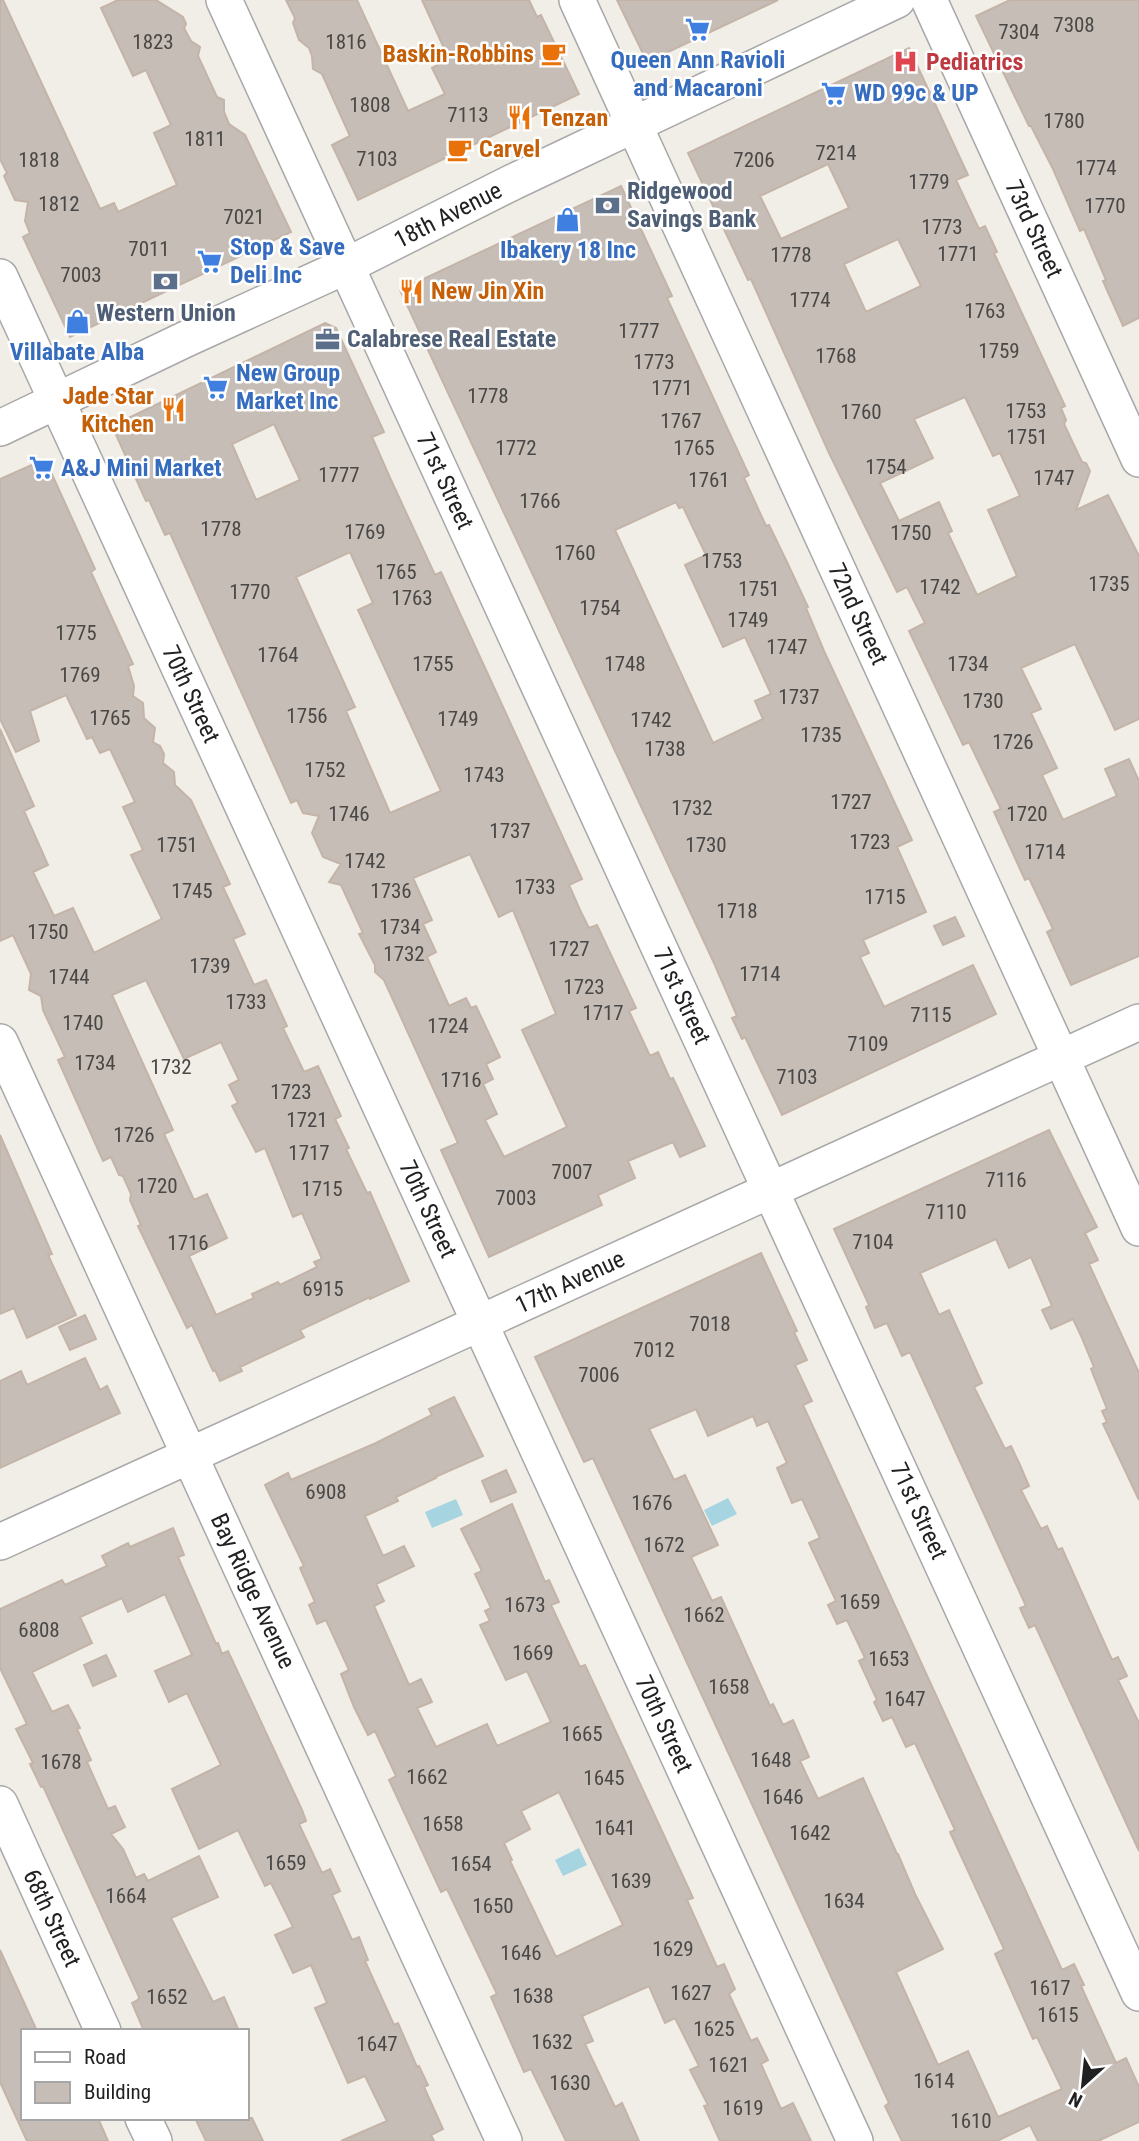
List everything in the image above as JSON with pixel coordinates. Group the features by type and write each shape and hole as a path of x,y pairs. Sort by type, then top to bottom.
{"street":[{"name":"71st Street","path":"224,0 1139,1993"},
{"name":"72nd Street","path":"577,0 1139,1228"},
{"name":"18th Avenue","path":"0,428 346,266 513,182 897,0"},
{"name":"73rd Street","path":"929,0 1139,459"},
{"name":"70th Street","path":"0,277 855,2141"},
{"name":"17th Avenue","path":"0,1542 1139,1022"},
{"name":"Bay Ridge Avenue","path":"0,1042 504,2141"},
{"name":"68th Street","path":"0,1804 102,2029"},
{"path":"144,2120 154,2141"}],"water":[{"path":"728,1498 737,1514 712,1526 704,1510"},
{"path":"456,1499 463,1515 432,1528 425,1512"},
{"path":"579,1848 587,1865 563,1876 555,1860"}],"building":[{"path":"0,0 3,0 100,209 114,203 118,212 177,185 154,133 171,125 146,70 133,76 101,8 118,0 156,0 183,17 186,24 184,28 191,41 200,47 198,56 217,97 224,100 224,112 229,124 245,135 291,232 70,337 23,237 30,233 25,221 28,202 15,200 0,159"},
{"path":"286,0 357,0 408,111 445,94 432,68 449,59 422,0 529,0 537,17 541,15 579,94 358,200 332,145 350,136 322,74 313,69 309,48 299,40 293,23 295,18"},
{"path":"617,0 778,0 647,62"},
{"path":"1010,0 1139,0 1139,318 1123,326 1084,229 1080,231 1053,169 1029,126 976,16"},
{"path":"909,48 968,175 956,180 979,229 985,226 997,252 994,253 1065,406 1061,408 1066,420 1064,424 1082,462 1086,463 1090,471 1076,510 1108,495 1139,556 1139,719 1115,730 1075,644 1021,668 1041,709 1031,713 1057,768 1042,775 1063,820 1117,796 1105,769 1129,759 1139,781 1139,956 1071,985 1047,932 1053,929 1029,878 1025,880 994,812 1001,809 969,742 963,745 909,631 925,623 907,587 897,592 829,453 751,279 748,280 688,153","holes":["828,164 849,208 781,239 760,196","898,239 921,286 866,312 844,264","965,397 993,456 1000,453 1020,496 988,510 1017,576 977,595 948,533 952,531 939,502 899,521 880,483 933,458 914,419"]},
{"path":"621,186 672,296 667,298 749,475 744,478 808,607 806,608 824,651 912,840 897,847 926,912 863,940 869,953 860,957 884,1007 973,965 996,1014 782,1115 745,1037 742,1039 732,1018 737,1016 714,963 400,290","holes":["676,502 679,508 683,507 706,555 685,565 723,647 745,637 771,694 755,701 763,719 713,743 615,530"]},
{"path":"325,323 336,328 384,432 372,437 391,480 435,575 441,572 582,879 569,885 580,910 589,928 597,925 636,1008 629,1011 650,1056 658,1052 705,1146 680,1157 673,1142 628,1161 635,1178 598,1195 602,1205 489,1257 441,1150 458,1143 384,980 375,972 375,965 359,934 363,933 341,885 329,882 341,864 323,857 312,833 319,816 303,813 297,800 291,803 170,533 165,535 149,500 146,501 112,426","holes":["274,424 300,480 256,500 232,444","350,552 373,603 358,610 441,791 390,813 346,711 355,707 296,577","470,854 499,917 513,910 556,1014 522,1030 567,1127 504,1157 485,1120 497,1114 483,1084 493,1079 486,1064 500,1057 476,1006 471,1008 466,998 449,1006 427,957 436,952 423,924 432,920 413,878"]},
{"path":"45,459 95,569 91,572 133,664 128,666 134,686 133,696 143,703 144,718 155,728 153,742 160,746 164,754 163,763 174,772 175,785 191,800 230,884 223,887 245,934 233,939 254,985 266,980 287,1026 283,1028 304,1072 318,1066 341,1116 335,1119 349,1148 346,1149 367,1193 370,1192 409,1281 300,1330 304,1337 240,1367 242,1371 220,1381 192,1325 187,1328 138,1226 141,1225 123,1176 119,1175 111,1157 103,1161 58,1060 65,1057 43,1010 41,996 29,990 31,974 13,935 0,941 0,729 34,806 24,811 48,865 33,872 54,916 73,908 94,953 162,919 131,855 143,850 123,807 135,802 110,749 100,753 92,737 87,739 66,695 30,711 39,741 16,752 0,719 0,479","holes":["146,980 184,1059 221,1042 239,1080 229,1085 238,1103 232,1106 256,1152 265,1148 293,1217 302,1213 322,1259 314,1262 317,1267 280,1285 278,1282 252,1294 254,1298 216,1315 189,1256 227,1238 207,1194 194,1200 164,1134 173,1130 112,995"]},
{"path":"955,917 964,936 943,945 934,926"},
{"path":"1049,1130 1097,1227 1085,1233 1098,1260 1089,1264 1139,1373 1139,1500 1103,1424 1107,1422 1102,1411 1107,1409 1082,1338 1073,1319 1051,1329 1042,1310 1052,1306 1031,1257 1009,1268 996,1239 920,1273 939,1315 949,1310 982,1383 974,1387 1005,1449 1011,1446 1020,1465 1029,1486 1021,1490 1041,1529 1047,1526 1058,1550 1062,1548 1112,1660 1118,1657 1127,1676 1118,1680 1139,1723 1139,1851 1035,1625 1029,1628 1020,1608 1026,1606 910,1352 902,1356 887,1323 875,1328 866,1307 869,1305 834,1229"},
{"path":"0,1135 52,1254 48,1255 76,1315 27,1338 14,1308 0,1314"},
{"path":"761,1253 797,1331 794,1332 807,1360 795,1365 812,1401 803,1405 1062,1970 1074,1964 1084,1985 1081,1986 1116,2063 1126,2058 1139,2087 1139,2122 1098,2141 1038,2141 1030,2125 997,2141 902,2141 885,2106 889,2103 593,1458 584,1462 535,1357","holes":["696,1409 708,1436 753,1416 757,1426 768,1421 787,1463 777,1468 792,1503 802,1499 820,1538 809,1543 836,1601 828,1605 837,1624 847,1620 865,1658 859,1661 877,1700 874,1702 883,1721 892,1717 906,1747 915,1743 955,1830 950,1832 1004,1949 995,1954 1033,2039 1037,2037 1062,2089 998,2117 968,2051 938,2065 896,1972 943,1949 863,1778 818,1799 800,1761 809,1757 793,1720 783,1725 773,1704 770,1706 721,1597 712,1601 691,1557 718,1545 685,1475 674,1480 649,1429"]},
{"path":"85,1315 96,1339 70,1350 59,1327"},
{"path":"85,1358 100,1390 107,1386 120,1413 0,1468 0,1381 21,1371 27,1385"},
{"path":"454,1397 483,1456 435,1477 396,1497 398,1501 365,1516 383,1556 404,1546 414,1566 376,1584 384,1601 374,1606 409,1685 421,1679 432,1702 417,1708 436,1747 487,1724 497,1746 551,1722 527,1671 506,1680 480,1625 490,1621 485,1611 491,1608 475,1574 482,1571 461,1529 512,1504 545,1582 549,1580 559,1602 551,1605 580,1667 585,1665 693,1898 687,1900 717,1967 724,1964 735,1989 729,1994 751,2041 757,2038 768,2060 761,2064 781,2109 793,2103 811,2141 720,2141 704,2106 708,2105 690,2070 699,2066 675,2018 665,2023 649,1986 582,2016 593,2041 585,2044 615,2107 622,2103 639,2141 566,2141 531,2069 524,2072 491,1997 497,1994 447,1889 441,1892 389,1780 396,1776 375,1731 368,1735 354,1707 341,1674 349,1670 326,1620 317,1624 309,1605 315,1602 300,1568 304,1566 265,1485 288,1473 291,1480 376,1443 432,1415 429,1409","holes":["559,1792 623,1925 556,1957 504,1843 530,1829 521,1811"]},
{"path":"506,1470 516,1492 491,1502 482,1481"},
{"path":"173,1528 184,1555 178,1557 216,1644 218,1643 222,1654 228,1651 302,1810 306,1821 299,1824 322,1873 330,1869 340,1891 332,1895 352,1940 359,1937 368,1960 365,1961 394,2025 398,2023 428,2085 424,2087 443,2129 431,2135 434,2141 341,2141 387,2121 365,2076 348,2083 315,2008 327,2003 311,1965 293,1973 275,1935 293,1927 271,1883 265,1886 238,1830 199,1849 172,1789 221,1765 187,1693 169,1702 155,1671 192,1655 165,1594 128,1612 122,1598 80,1617 92,1643 32,1672 52,1712 68,1705 80,1728 77,1729 91,1760 87,1762 108,1809 115,1806 125,1827 111,1834 123,1849 136,1878 144,1874 148,1881 199,1856 218,1897 171,1918 213,2002 224,1997 238,2029 143,2029 132,2003 139,1997 43,1786 41,1787 30,1764 33,1763 16,1729 27,1724 0,1668 0,1609 62,1580 65,1585 107,1566 102,1556 128,1543 130,1547"},
{"path":"106,1655 116,1676 93,1686 84,1665"},
{"path":"0,1950 36,2029 21,2029 21,2120 99,2120 108,2141 27,2141 0,2082"},
{"path":"252,2118 263,2141 206,2141 196,2120"}],"place":[{"name":"Queen Ann Ravioli and Macaroni","path":"698,29"},
{"name":"Baskin-Robbins","path":"554,54"},
{"name":"Pediatrics","path":"906,62"},
{"name":"WD 99c & UP","path":"834,93"},
{"name":"Tenzan","path":"519,118"},
{"name":"Carvel","path":"459,149"},
{"name":"Ridgewood Savings Bank","path":"607,205"},
{"name":"Ibakery 18 Inc","path":"568,219"},
{"name":"Stop & Save Deli Inc","path":"210,261"},
{"name":"Western Union","path":"166,282"},
{"name":"New Jin Xin","path":"411,291"},
{"name":"Villabate Alba","path":"77,321"},
{"name":"Calabrese Real Estate","path":"327,339"},
{"name":"New Group Market Inc","path":"216,387"},
{"name":"Jade Star Kitchen","path":"174,410"},
{"name":"A&J Mini Market","path":"41,468"}]}
